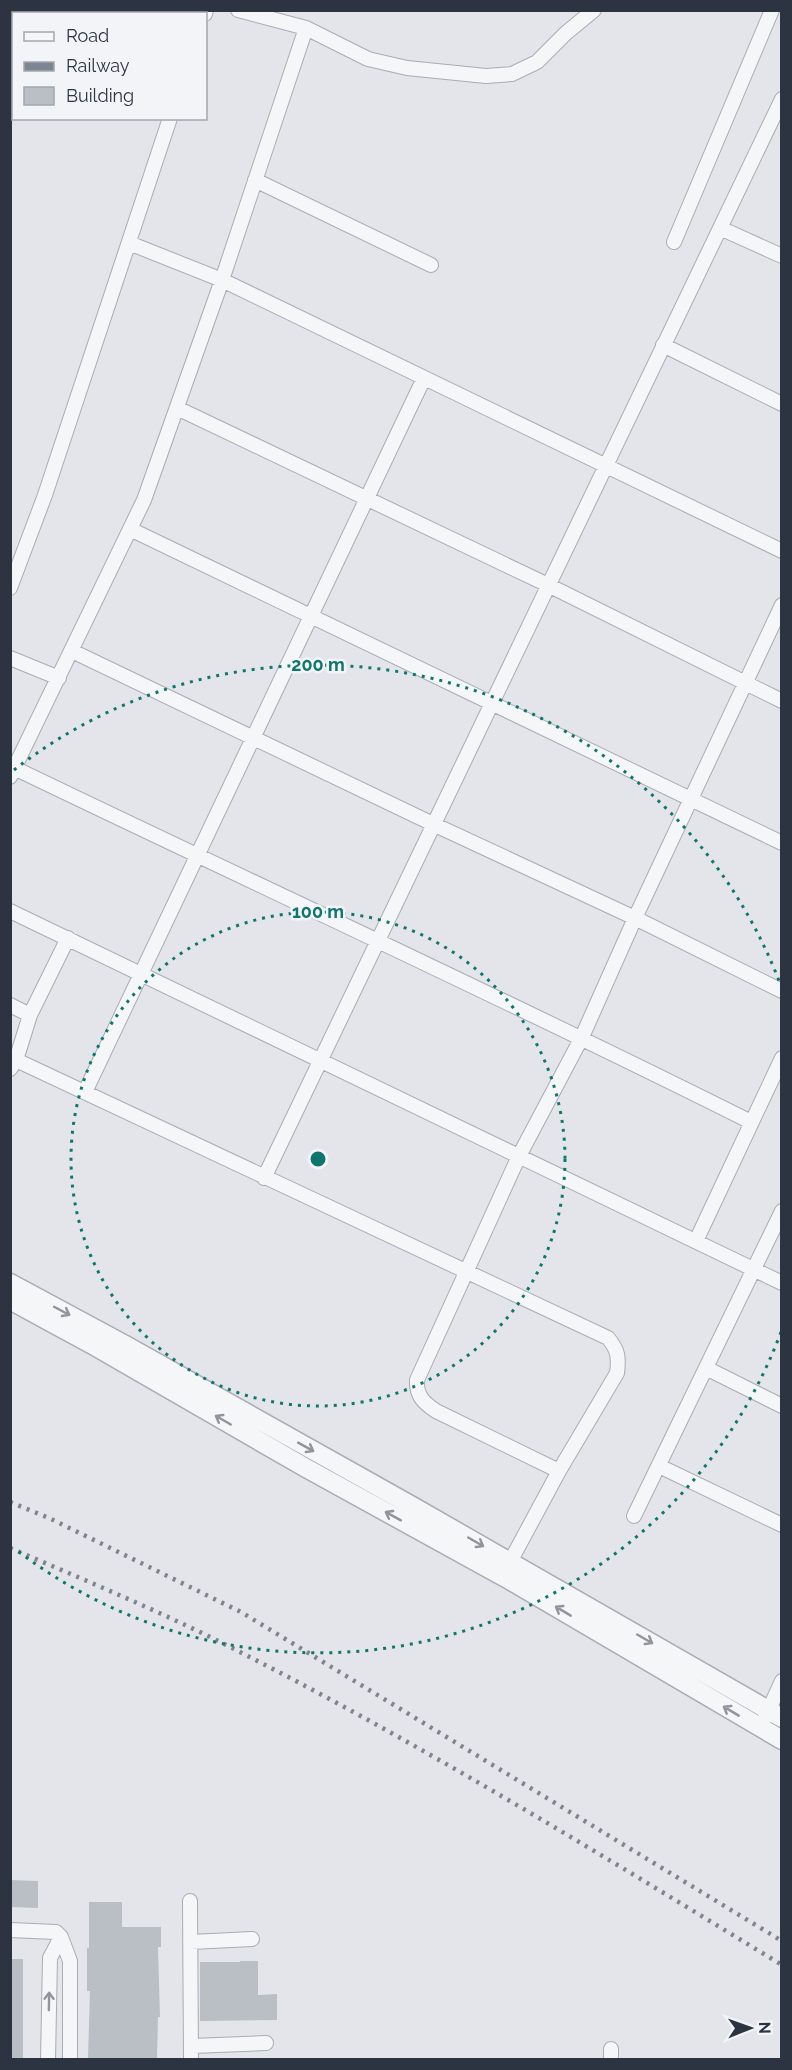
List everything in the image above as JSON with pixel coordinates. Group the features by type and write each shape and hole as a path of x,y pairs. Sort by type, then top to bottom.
{"street":[{"path":"238,10 306,28 368,59 406,68 486,76 512,74 537,62 566,33 594,10"},
{"path":"674,242 772,10"},
{"path":"306,28 222,280 144,500 12,770 198,855 377,942 582,1037 751,1122"},
{"path":"264,1178 782,99"},
{"path":"10,588 45,495 169,120"},
{"path":"255,180 431,265"},
{"path":"720,228 782,256"},
{"path":"129,243 222,280 782,551"},
{"path":"663,345 782,404"},
{"path":"85,1092 424,378"},
{"path":"177,408 548,585 782,701"},
{"path":"130,529 782,843"},
{"path":"559,1471 425,1404 416,1388 417,1380 519,1155 582,1037 635,918 782,605"},
{"path":"72,651 635,918 782,991"},
{"path":"10,658 58,678"},
{"path":"10,910 782,1283"},
{"path":"68,938 30,1015 13,1065 85,1092 264,1178 467,1271 608,1338 617,1349 619,1359 617,1373 559,1471 510,1562"},
{"path":"10,1005 30,1015"},
{"path":"696,1241 782,1058"},
{"path":"634,1516 782,1210"},
{"path":"10,1283 127,1346 510,1562 775,1715"},
{"path":"10,1300 306,1468 506,1578 782,1740"},
{"path":"706,1368 782,1406"},
{"path":"659,1466 782,1525"},
{"path":"759,1727 775,1715 782,1681"},
{"path":"190,1901 191,2053 266,2043"},
{"path":"10,1930 56,1932 61,1937 70,1961 70,2060"},
{"path":"48,2060 50,1958 61,1937"},
{"path":"191,1942 252,1939"}],"building":[{"path":"10,1880 38,1881 38,1908 10,1907"},
{"path":"89,1902 122,1902 122,1927 161,1927 161,1947 158,1947 160,2017 158,2017 157,2060 88,2058"},
{"path":"10,1959 23,1959 23,2060 10,2060"},
{"path":"258,1961 258,1995 277,1994 277,2020 200,2021 200,1962"}],"railway":[{"path":"10,1502 49,1518 241,1612 782,1941"},
{"path":"10,1548 182,1624 308,1687 445,1763 782,1965"}]}
